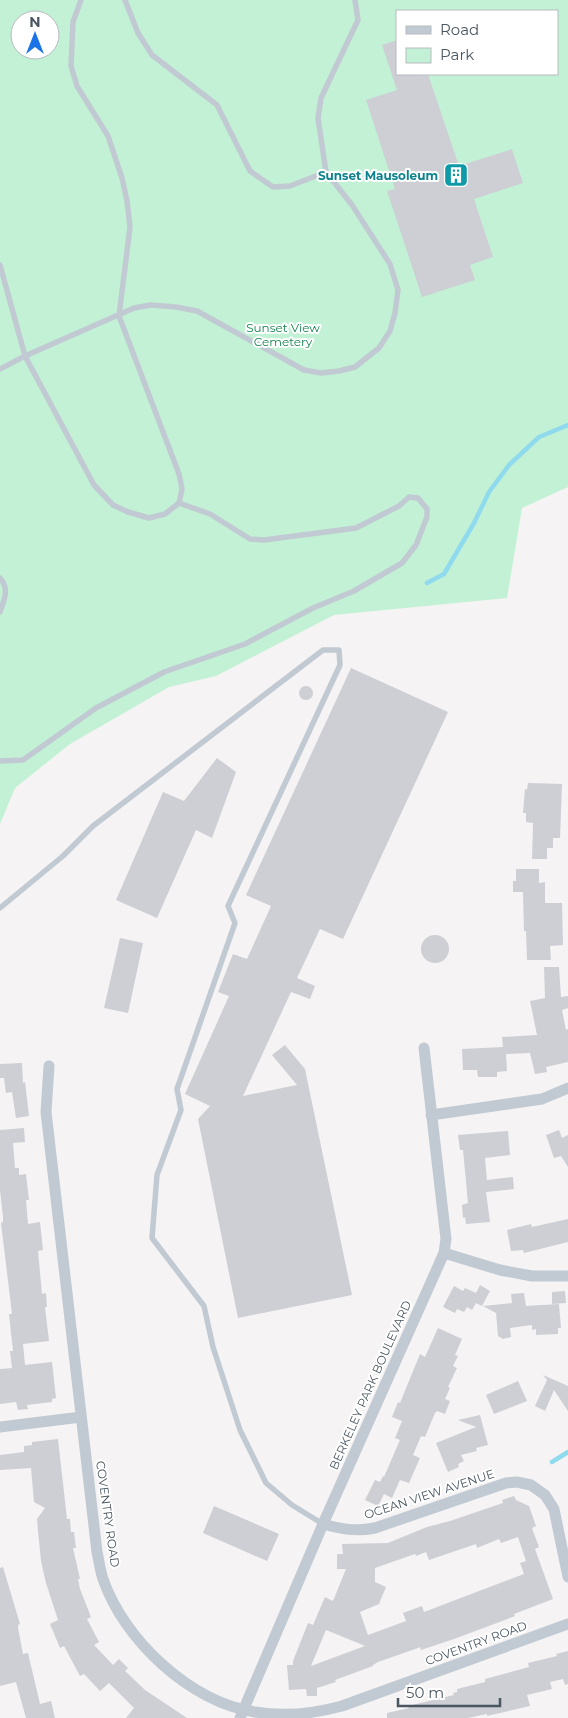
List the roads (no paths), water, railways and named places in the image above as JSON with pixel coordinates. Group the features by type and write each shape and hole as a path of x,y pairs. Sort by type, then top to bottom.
{"street":[{"name":"BERKELEY PARK BOULEVARD","path":"242,1714 323,1524 444,1253 446,1239 424,1048"},
{"name":"COVENTRY ROAD","path":"49,1066 46,1112 97,1552 103,1579 136,1638 159,1662 191,1687 242,1714 298,1714 321,1712 342,1706 568,1624"},
{"path":"431,1115 542,1099 568,1088"},
{"path":"444,1253 500,1270 532,1276 568,1276"},
{"path":"0,1427 81,1417"},
{"name":"OCEAN VIEW AVENUE","path":"323,1524 346,1531 361,1531 375,1528 506,1483 517,1482 531,1486 545,1495 554,1509 568,1577"}],"lane":[{"path":"0,265 25,356 94,485 113,506 149,518 165,514 179,503 182,489 179,474 119,316 130,227 128,210 122,178 108,136 77,86 71,66 73,22 81,0"},
{"path":"124,0 138,33 152,55 217,105 250,171 273,187 290,186 326,172"},
{"path":"0,369 134,308 151,305 198,311 304,370 321,373 339,371 355,366 380,348 390,331 398,290 390,264 352,205 326,172 318,118 321,98 358,20 355,0"},
{"path":"0,761 23,760 96,708 164,672 244,644 313,608 354,591 402,563 416,545 427,517 427,509 418,498 409,497 399,506 356,528 264,540 250,539 210,514 179,503"},
{"path":"0,578 3,581 6,594 0,612"},
{"path":"0,908 63,856 93,826 323,650 339,650 340,665 228,906 234,923 177,1088 181,1110 157,1175 152,1238 204,1306 213,1347 240,1430 266,1483 292,1506 323,1524"}],"waterway":[{"path":"427,583 444,574 474,523 489,492 509,465 539,437 568,425"},
{"path":"552,1462 568,1452"}],"place":[{"name":"Sunset Mausoleum","path":"456,175"}],"park label":[{"name":"Sunset View Cemetery","path":"283,334"}]}
